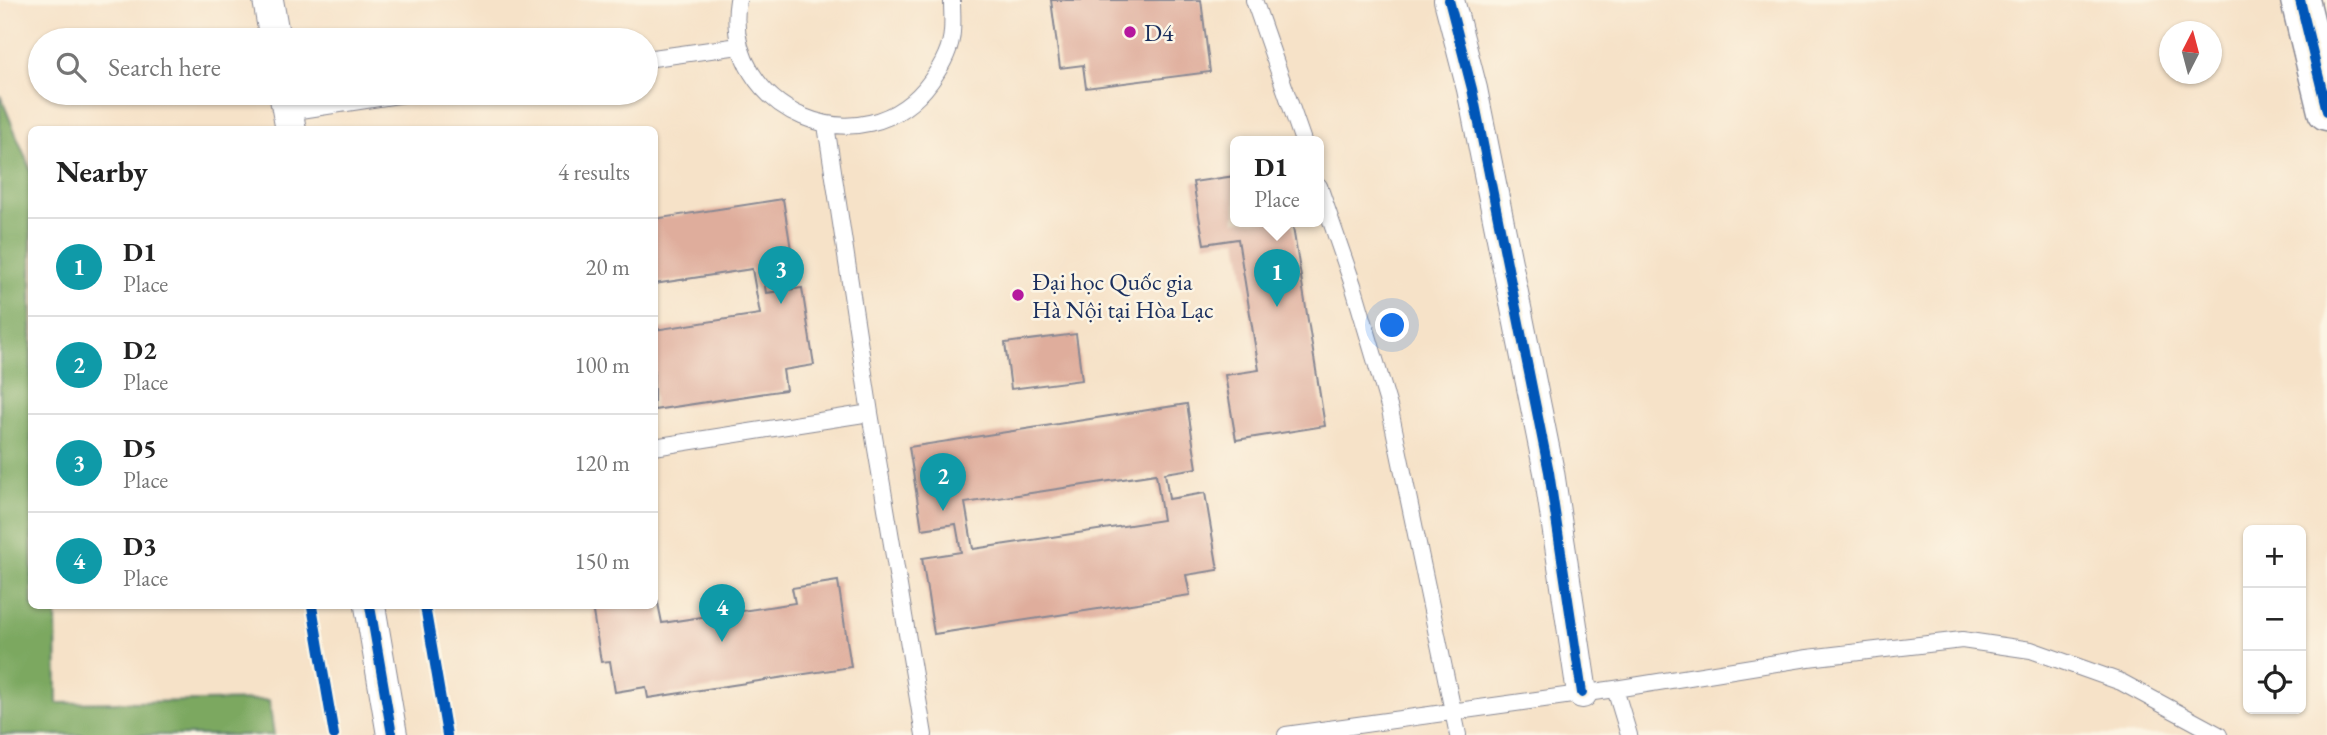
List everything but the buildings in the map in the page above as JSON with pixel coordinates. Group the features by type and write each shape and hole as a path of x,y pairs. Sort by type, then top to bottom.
{"highway":[{"path":"2300,0 2327,111"}],"street":[{"path":"268,0 273,28"},
{"path":"1449,0 1472,89 1549,472 1582,693"},
{"path":"370,609 391,735"}],"lane":[{"path":"738,0 735,17 739,46 751,74 771,98 796,115 826,125 860,125 893,115 921,94 942,67 952,34 952,0"},
{"path":"1254,0 1301,136"},
{"path":"658,57 739,46"},
{"path":"287,111 328,105"},
{"path":"826,125 870,414 924,735"},
{"path":"1324,201 1353,285 1390,410 1458,735"},
{"path":"658,446 870,414"},
{"path":"1286,735 1615,689 1808,658 1962,640 2031,650 2121,682 2220,735"},
{"path":"1615,689 1629,735"}],"green space":[{"path":"0,95 28,164 28,609 56,609 57,703 269,700 274,735 0,735"}],"cycle path":[{"path":"1449,0 1472,89 1549,472 1582,693"},
{"path":"2300,0 2327,111"},
{"path":"313,609 334,735"},
{"path":"371,609 392,735"},
{"path":"426,609 447,735"}],"place":[{"name":"D4","path":"1130,32"},
{"name":"Đại học Quốc gia Hà Nội tại Hòa Lạc","path":"1018,295"},
{"name":"D5","path":"781,304"},
{"name":"D1","path":"1277,307"},
{"name":"D2","path":"943,511"},
{"name":"D3","path":"722,642"}]}
